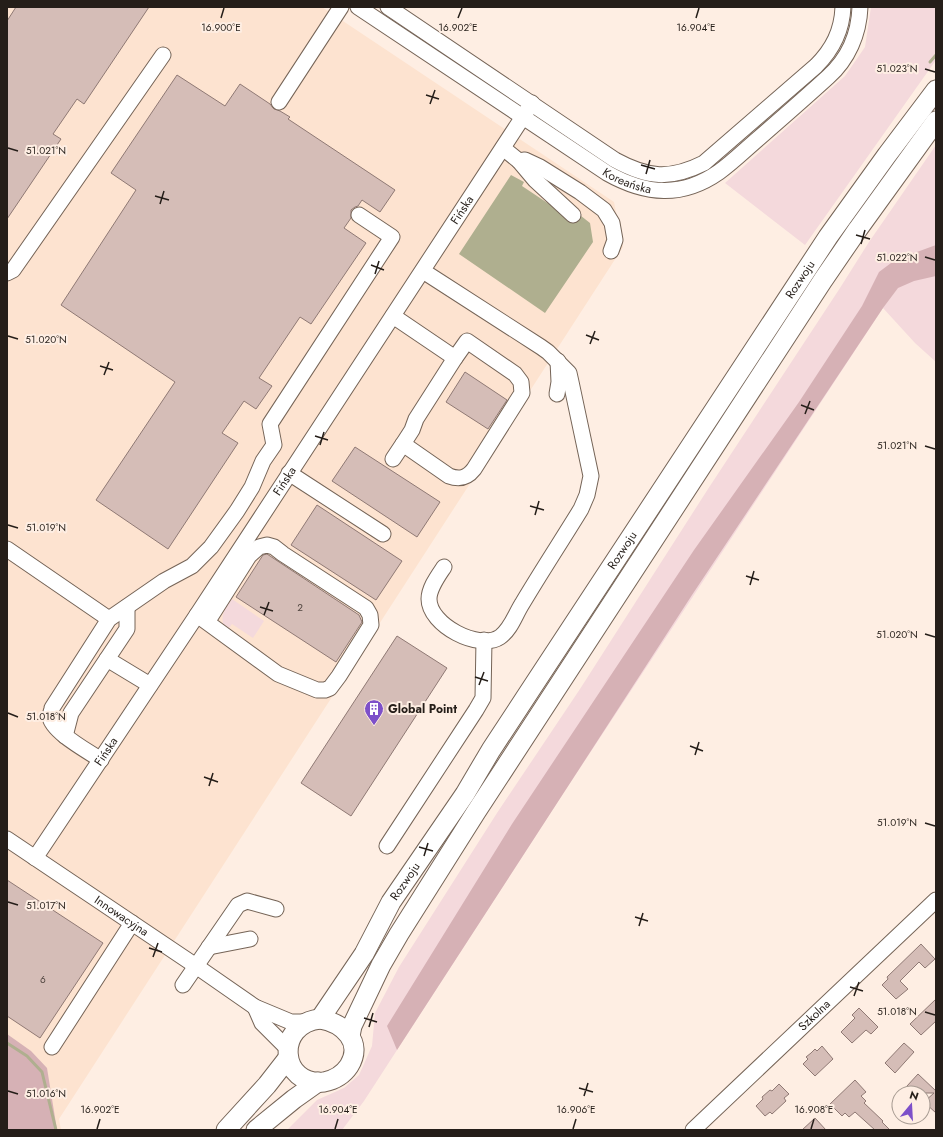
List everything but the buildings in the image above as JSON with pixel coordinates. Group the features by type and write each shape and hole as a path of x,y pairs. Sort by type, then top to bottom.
{"main road":[{"name":"Rozwoju","path":"313,1021 364,954 391,902 465,794 491,750 801,279 886,155 936,90"},
{"name":"Rozwoju","path":"350,1036 352,1026 381,965 420,899 467,825 823,280 879,198 936,121"},
{"path":"226,1130 267,1085 288,1053 293,1034 301,1025 313,1021 333,1023 340,1026 350,1036 354,1045 354,1054 345,1071 334,1079 318,1082 311,1082 301,1077 293,1069 288,1053"},
{"path":"256,1130 294,1099 318,1082"}],"street":[{"path":"279,102 341,7"},
{"name":"Koreańska","path":"358,7 607,173 636,187 659,191 694,185 720,171 832,74 846,56 851,46 857,28 860,7"},
{"name":"Koreańska","path":"388,7 615,160 633,169 664,175 684,172 704,163 823,59 834,45 843,19 844,7"},
{"path":"7,273 13,270 163,55"},
{"name":"Fińska","path":"35,858 150,685 204,615 289,473 532,103"},
{"path":"503,148 519,161 535,180 573,215"},
{"path":"519,161 525,160 540,167 580,192 604,210 612,223 615,240 610,251"},
{"path":"101,760 65,736 53,725 50,716 52,708 109,618 164,581 192,566 211,547 238,511 252,486 263,461 274,445 270,424 392,237 359,215"},
{"path":"423,271 541,347 569,373 590,476 587,495 582,509 521,605 509,627 500,637 488,640 475,640 459,635 446,626 432,611 429,600 433,586 444,566"},
{"path":"393,316 455,358"},
{"path":"393,459 412,430 416,419 467,341 515,374 521,382 522,393 474,469 468,476 456,479 403,444"},
{"path":"557,394 559,382 558,362"},
{"path":"289,473 383,534"},
{"path":"267,545 274,547 366,608 370,615 371,624 330,688 325,690 317,690 278,674 204,615 249,556 259,547 267,545"},
{"path":"7,549 109,618"},
{"path":"65,736 71,713 127,629 127,607"},
{"path":"387,846 476,710 482,698 484,640"},
{"path":"107,659 150,685"},
{"name":"Innowacyjna","path":"7,839 255,1007 291,1022 313,1021"},
{"name":"Szkolna","path":"693,1130 936,900"},
{"path":"183,985 238,904 247,901 257,902 276,909"},
{"path":"52,1047 132,923"},
{"path":"209,947 250,939"},
{"name":"Innowacyjna","path":"255,1007 262,1023 288,1053"}],"shaded area":[{"path":"7,7 322,7 614,202 623,247 59,1119 61,1130 7,1130"},
{"path":"871,7 936,7 936,60 805,245 725,183 845,76 865,47"},
{"path":"936,145 936,362 915,343 883,308 557,803 364,1101 342,1130 287,1130 317,1100 344,1088 359,1075 372,1046 375,1013 399,967 497,813 580,689 869,242"},
{"path":"511,175 524,182 522,186 561,212 576,212 590,223 593,242 545,313 459,254"},
{"path":"936,245 936,276 914,281 898,288 883,308 692,595 397,1050 387,1026 512,824 694,550 799,402 862,306 879,272 895,260"},
{"path":"232,599 264,621 253,638 232,624 229,628 223,624 223,614"},
{"path":"7,1034 31,1051 47,1068 57,1130 7,1130"}],"waterway":[{"path":"930,62 936,55"},
{"path":"7,1043 27,1056 42,1072 56,1130"}],"place":[{"name":"Global Point","path":"374,726"}]}
